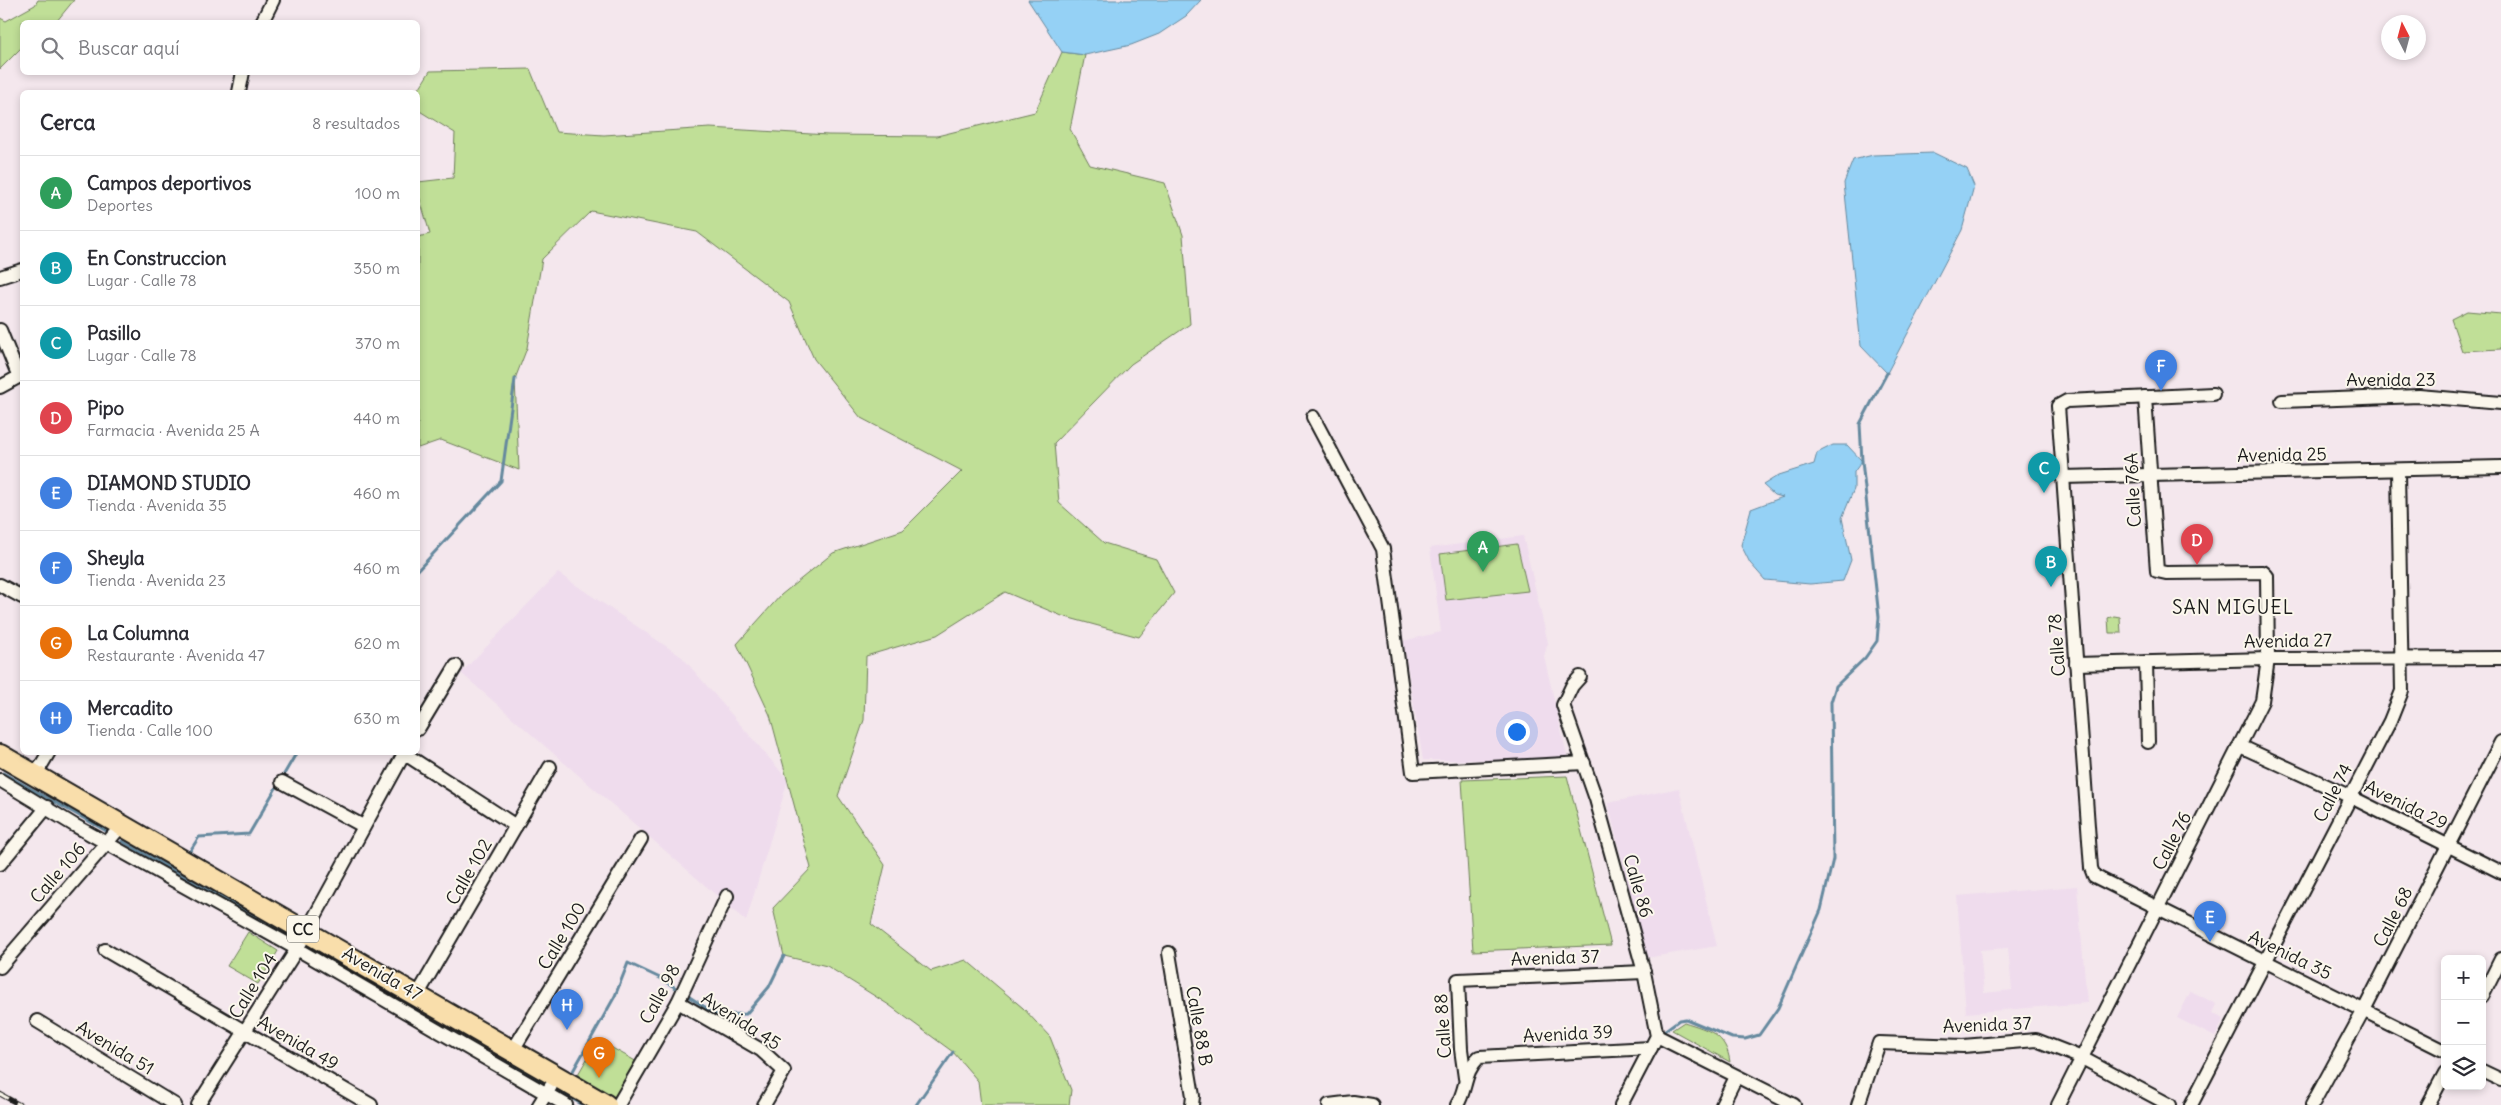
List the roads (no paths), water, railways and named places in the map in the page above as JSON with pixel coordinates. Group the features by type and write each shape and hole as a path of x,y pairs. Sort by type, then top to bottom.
{"main road":[{"name":"Avenida 47","path":"0,756 36,774 122,824 301,940 418,994 513,1050 551,1085 606,1105"}],"street":[{"path":"263,20 273,0"},
{"path":"239,90 242,75"},
{"path":"0,277 20,271"},
{"path":"0,330 20,374"},
{"path":"0,387 20,377"},
{"path":"2145,397 2213,394"},
{"name":"Avenida 23","path":"2282,401 2419,396 2501,403"},
{"name":"Calle 78","path":"2094,876 2091,868 2057,411 2061,402 2067,401 2145,397"},
{"name":"Calle 76A","path":"2145,397 2155,566 2157,571 2166,573 2263,572 2268,580"},
{"path":"1313,417 1383,549 1413,772 1584,763"},
{"name":"Avenida 25","path":"2062,477 2398,471 2501,467"},
{"name":"Calle 74","path":"2191,1105 2390,721 2402,691 2398,471"},
{"name":"Calle 76","path":"2058,1105 2262,701 2268,659 2268,580"},
{"path":"0,585 20,596"},
{"name":"Avenida 27","path":"2076,664 2402,657 2501,658"},
{"path":"2146,662 2148,742"},
{"path":"420,725 456,666"},
{"name":"Calle 86","path":"1580,677 1569,692 1563,705 1584,763 1644,972 1657,1036"},
{"name":"Calle 68","path":"2312,1105 2364,1010 2501,742"},
{"name":"Avenida 29","path":"2240,746 2351,797 2501,872"},
{"path":"36,774 47,755"},
{"name":"Calle 104","path":"198,1105 301,940 404,755"},
{"path":"408,755 516,826"},
{"name":"Calle 102","path":"418,994 550,768"},
{"name":"Avenida 47","path":"0,780 107,843 301,940 453,1040 551,1085 566,1105"},
{"path":"282,782 363,826"},
{"path":"0,864 47,807"},
{"name":"Calle 106","path":"0,967 122,824"},
{"name":"Calle 100","path":"513,1050 641,839"},
{"name":"Avenida 35","path":"2094,876 2441,1049"},
{"name":"Calle 98","path":"618,1105 678,1002 727,896"},
{"name":"Avenida 49","path":"105,950 370,1105"},
{"name":"Calle 88 B","path":"1169,953 1194,1096 1192,1105"},
{"path":"2486,989 2501,959"},
{"name":"Avenida 37","path":"1467,978 1644,972"},
{"name":"Calle 88","path":"1465,1078 1457,985 1458,980 1467,978"},
{"name":"Avenida 45","path":"678,1002 761,1050 784,1072 764,1105"},
{"name":"Avenida 51","path":"37,1021 175,1105"},
{"path":"453,1040 464,1022"},
{"path":"1621,1105 1657,1036 1794,1105"},
{"name":"Avenida 37","path":"1858,1105 1879,1043 1963,1046 2036,1040 2082,1058 2170,1105"},
{"name":"Avenida 39","path":"1487,1056 1651,1048"},
{"name":"Calle 88","path":"1457,1105 1471,1064 1479,1057 1487,1056"},
{"path":"2486,1072 2501,1080"},
{"path":"1722,1105 1736,1077"},
{"path":"2428,1105 2441,1081"},
{"path":"539,1105 551,1085"},
{"path":"1329,1105 1353,1102 1372,1105"}],"water":[{"path":"1028,0 1201,0 1186,16 1159,34 1131,45 1085,55 1062,52"},
{"path":"1934,153 1967,169 1974,186 1962,230 1887,373 1861,346 1844,183 1853,160 1873,155"},
{"path":"1833,445 1847,445 1862,461 1854,472 1854,489 1842,518 1851,560 1843,581 1810,584 1765,580 1750,563 1741,545 1751,509 1783,497 1774,495 1763,485 1779,475 1814,464 1817,453"}],"waterway":[{"path":"1664,1031 1679,1020 1686,1019 1732,1038 1745,1039 1759,1035 1778,1008 1821,910 1833,859 1831,702 1836,686 1865,658 1877,641 1879,617 1862,461 1860,424 1887,373"},
{"path":"420,568 501,481 515,379"},
{"path":"190,851 199,837 249,834 295,755"},
{"path":"3,773 110,833"},
{"path":"122,841 291,938"},
{"path":"306,947 419,1010"},
{"path":"685,994 717,1015 746,1014 769,987 784,956"},
{"path":"573,1071 615,996 628,963 660,978 679,990"},
{"path":"916,1105 953,1052"},
{"path":"507,1062 542,1083"},
{"path":"559,1091 583,1105"}],"railway":[{"path":"0,1094 20,1105"}],"place":[{"name":"Sheyla","path":"2161,391"},
{"name":"Pasillo","path":"2044,493"},
{"name":"Pipo","path":"2197,565"},
{"name":"Campos deportivos","path":"1483,572"},
{"name":"En Construccion","path":"2051,587"},
{"name":"DIAMOND STUDIO","path":"2210,942"},
{"name":"Mercadito","path":"567,1030"},
{"name":"La Columna","path":"599,1078"}],"district":[{"name":"SAN MIGUEL","path":"2233,607"}]}
